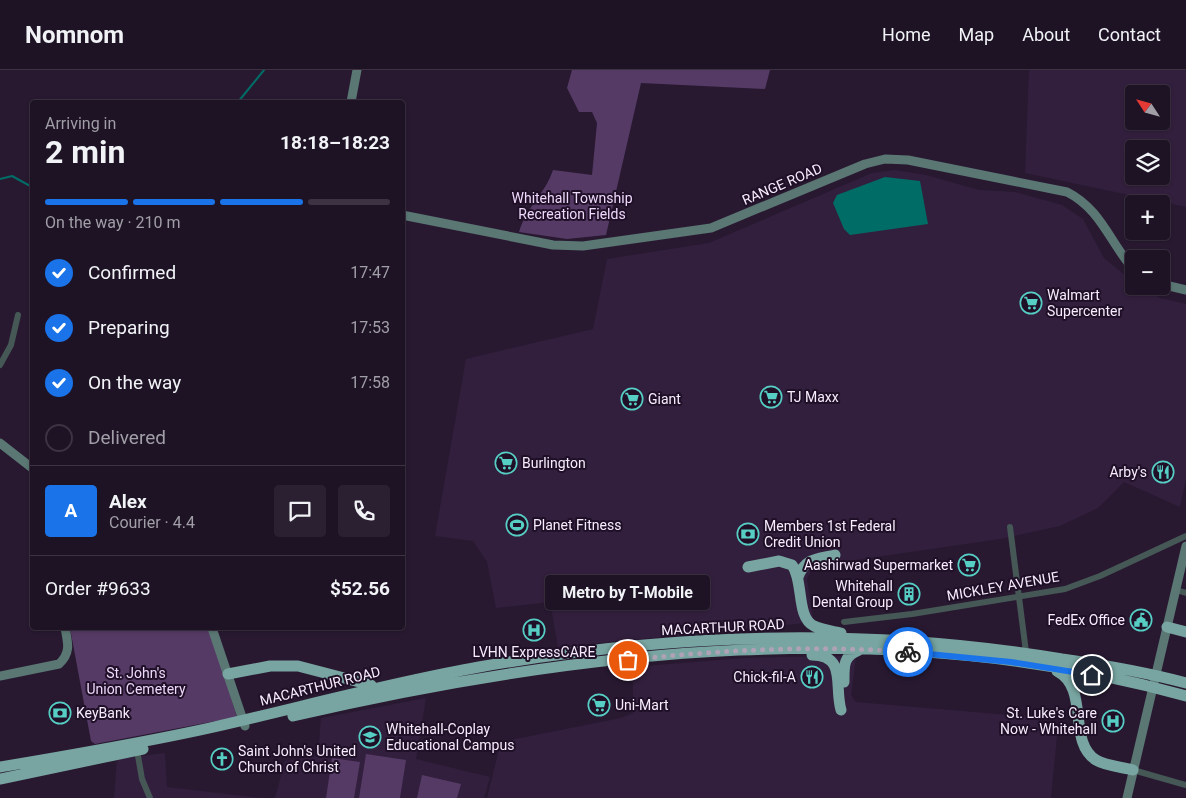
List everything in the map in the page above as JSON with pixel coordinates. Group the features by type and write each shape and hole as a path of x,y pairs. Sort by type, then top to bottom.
{"highway":[{"path":"798,577 809,560 835,555"},
{"path":"748,567 783,561 792,565 798,577 804,614 810,624 852,638"},
{"path":"1167,627 1186,632"},
{"name":"MACARTHUR ROAD","path":"0,778 137,750 391,684 501,664 634,648 737,639 852,638 937,643 1026,652 1156,675 1186,683"},
{"path":"783,649 794,654 824,656 833,661 837,670 837,698 841,710 844,698 846,660 850,655 860,650"},
{"name":"MACARTHUR ROAD","path":"0,767 515,673 685,654 783,649 860,650 967,657 1051,668 1186,696"},
{"path":"228,674 270,666 291,666 312,669 364,685 391,684"},
{"path":"1051,668 1071,683 1082,740 1089,753 1100,762 1134,770"}],"street":[{"path":"351,100 357,70"},
{"name":"RANGE ROAD","path":"405,216 553,245 583,246 711,228 865,164 896,159 1066,192 1082,200 1096,214 1125,257"},
{"path":"1170,286 1186,290"},
{"path":"0,365 11,346 18,315"},
{"path":"0,442 30,466"},
{"path":"1010,527 1026,652"},
{"name":"MICKLEY AVENUE","path":"844,622 1046,593 1083,583 1186,536"},
{"path":"1127,798 1186,546"},
{"path":"1176,590 1186,594"},
{"path":"0,676 59,664 67,657 69,647 65,630"},
{"path":"213,630 244,723"},
{"path":"137,750 142,779 150,798"},
{"path":"1134,770 1186,785"}],"shaded area":[{"path":"1029,70 1186,70 1186,207 1170,204 1170,195 1129,195 1025,173"},
{"path":"895,170 926,175 979,190 1015,192 1062,205 1083,219 1104,258 1125,276 1125,295 1155,295 1186,304 1186,479 1180,507 1124,482 1098,508 1060,526 1000,539 814,566 807,579 813,618 817,622 558,647 550,602 496,608 487,562 473,541 435,536 466,359 593,329 607,259 709,243 872,173"},
{"path":"885,177 920,181 928,224 850,235 844,229 833,203 837,195"},
{"path":"856,657 851,695 856,702 1022,716 1058,726 1051,798 487,798 501,742 621,718 633,713 633,667 744,658"},
{"name":"Whitehall-Coplay Educational Campus","path":"426,698 416,759 490,777 484,798 275,798 285,761 318,756 321,718"},
{"path":"165,753 167,787 260,798 114,798 117,759"}],"green space":[{"name":"Whitehall Township Recreation Fields","path":"572,70 770,70 765,89 641,83 606,235 567,239 519,232 522,223 553,170 592,175 597,123 592,112 579,112 567,88"},
{"name":"St. John's Union Cemetery","path":"70,630 210,630 237,717 95,744 91,741"},
{"path":"366,754 406,760 400,798 359,798"},
{"path":"332,758 360,762 354,798 326,798"},
{"path":"422,775 461,784 457,798 417,798"}],"waterway":[{"path":"240,100 264,70"},
{"path":"0,179 12,176 30,186"}],"way so far":[{"path":"628,660 760,649 836,649 908,652"}],"place":[{"name":"Walmart Supercenter","path":"1031,303"},
{"name":"TJ Maxx","path":"771,397"},
{"name":"Giant","path":"632,399"},
{"name":"Burlington","path":"506,463"},
{"name":"Arby's","path":"1163,472"},
{"name":"Planet Fitness","path":"517,525"},
{"name":"Members 1st Federal Credit Union","path":"748,534"},
{"name":"Aashirwad Supermarket","path":"969,565"},
{"name":"Whitehall Dental Group","path":"909,594"},
{"name":"FedEx Office","path":"1141,620"},
{"name":"LVHN ExpressCARE","path":"534,630"},
{"name":"Metro by T-Mobile","path":"628,660"},
{"name":"Chick-fil-A","path":"812,677"},
{"name":"Uni-Mart","path":"599,705"},
{"name":"KeyBank","path":"60,713"},
{"name":"St. Luke's Care Now - Whitehall","path":"1113,721"},
{"name":"Whitehall-Coplay Educational Campus","path":"370,737"},
{"name":"Saint John's United Church of Christ","path":"222,759"}],"route":[{"path":"908,652 1011,662 1092,675"}]}
